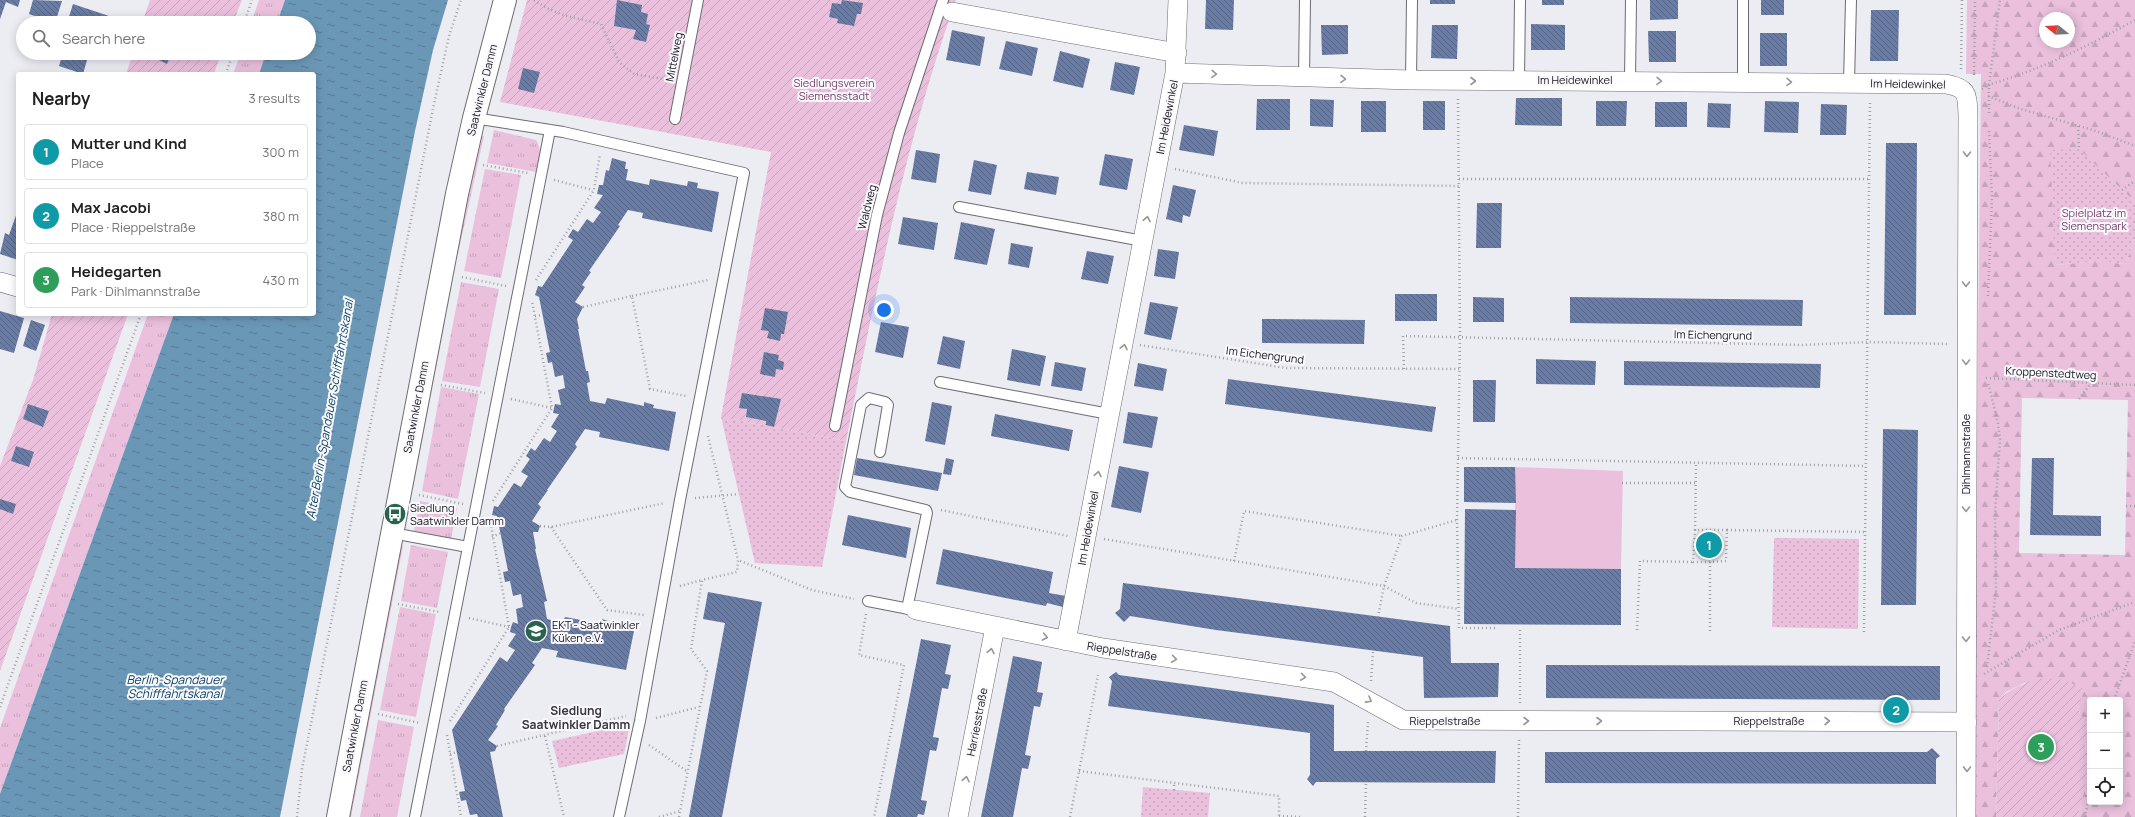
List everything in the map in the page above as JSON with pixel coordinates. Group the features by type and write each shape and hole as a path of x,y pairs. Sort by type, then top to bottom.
{"main road":[{"name":"Saatwinkler Damm","path":"338,817 443,262 474,118 505,0"}],"street":[{"path":"1175,73 1178,0"},
{"path":"945,7 1177,53"},
{"name":"Im Heidewinkel","path":"1066,641 1109,414 1125,343 1175,73 1304,78 1458,81 1630,80 1946,84 1970,90"},
{"name":"Dihlmannstraße","path":"1966,817 1967,722 1975,680 1966,377 1968,115 1970,90"},
{"path":"0,282 16,286"},
{"name":"Rieppelstraße","path":"911,609 1103,648 1334,682 1403,720 1967,722"},
{"name":"Harriesstraße","path":"958,817 995,627"}],"lane":[{"name":"Mittelweg","path":"675,119 698,0"},
{"path":"1304,78 1305,0"},
{"path":"1411,80 1412,0"},
{"path":"1519,80 1520,0"},
{"path":"1630,80 1631,0"},
{"path":"1743,0 1743,82"},
{"path":"1849,83 1851,0"},
{"name":"Waldweg","path":"835,426 877,215 899,134 945,7"},
{"path":"474,118 550,130 744,172 699,398 637,736 619,817"},
{"path":"415,817 550,130"},
{"path":"959,206 1143,241"},
{"path":"940,382 1109,414"},
{"path":"868,601 911,609 927,512 926,510 850,492 845,487 861,405 869,398 885,402 888,405 880,452"},
{"path":"392,533 468,547"}],"path":[{"path":"246,16 252,0"},
{"path":"297,817 302,769 434,104 449,36 461,0"},
{"path":"534,0 550,11 564,16 601,24 619,62 634,74 681,82"},
{"path":"1962,0 1970,90"},
{"path":"1970,90 1974,75 1975,0"},
{"path":"1989,116 1989,85 2000,0"},
{"path":"1970,90 2043,67 2099,40 2135,20"},
{"path":"227,72 231,60"},
{"path":"1458,81 1460,369 1457,520 1460,628 1497,628"},
{"path":"1864,632 1870,83"},
{"path":"1970,90 1989,85"},
{"path":"1970,90 2021,109 2078,126 2135,146"},
{"path":"1988,298 1992,199 1989,123"},
{"path":"2078,126 2079,150"},
{"path":"461,817 446,728 509,627 488,509 552,408 530,290 594,190 603,142"},
{"path":"1158,165 1243,183 1459,186"},
{"path":"1459,179 1869,179"},
{"path":"2122,190 2135,181"},
{"path":"584,307 724,276"},
{"path":"460,277 530,290"},
{"path":"632,296 650,389 699,398"},
{"path":"535,316 542,315"},
{"path":"0,707 140,316"},
{"name":"Im Eichengrund","path":"1404,368 1403,336 1802,345 1868,342 1966,344"},
{"name":"Im Eichengrund","path":"1125,343 1286,368 1460,369"},
{"path":"1985,372 2000,439 1995,514 1996,590 1986,673"},
{"name":"Kroppenstedtweg","path":"1966,377 2135,385"},
{"path":"2080,399 2091,383"},
{"path":"664,590 736,572 738,560 706,428"},
{"path":"1458,458 1866,466"},
{"path":"1693,562 1696,463"},
{"path":"1622,483 1696,483"},
{"path":"415,494 488,509"},
{"path":"540,526 551,527 680,500 738,494"},
{"path":"2126,506 2135,506"},
{"path":"938,509 1075,538 1087,536 1384,586 1416,603 1459,609"},
{"path":"1234,561 1244,511 1402,536 1457,520"},
{"path":"551,527 607,610 658,617"},
{"path":"1695,530 1865,532"},
{"path":"1637,630 1640,561 1726,561 1727,530"},
{"path":"492,537 501,533"},
{"path":"1378,617 1384,586 1402,536"},
{"path":"738,560 812,590 868,601 859,655 904,665 874,817"},
{"path":"1710,562 1710,631"},
{"path":"679,817 707,671 691,649 702,580"},
{"path":"1975,680 2059,630 2135,602"},
{"path":"1518,817 1520,628"},
{"path":"2115,697 2132,655 2135,640"},
{"path":"1366,751 1373,651"},
{"path":"1975,680 1986,673"},
{"path":"1070,817 1098,675"},
{"path":"497,746 640,717 700,707"},
{"path":"377,714 433,726"},
{"path":"545,736 564,817"},
{"path":"637,736 688,772"},
{"path":"450,754 457,752"},
{"path":"1079,771 1279,796 1279,816 1302,817"},
{"path":"1366,782 1366,817"},
{"path":"1174,784 1174,790"},
{"path":"2085,817 2088,805"},
{"path":"659,817 680,811"}],"green space":[{"path":"150,0 242,0 236,16 144,16"},
{"path":"259,0 285,0 279,16 253,16"},
{"name":"Siedlungsverein Siemensstadt","path":"527,0 956,0 922,108 893,218 846,441 721,417 771,152 500,102"},
{"path":"1967,0 2135,0 2135,202 2079,150 2055,265 2096,261 2125,264 2135,239 2135,817 2078,817 2087,779 2087,805 2123,805 2123,697 2087,697 2087,728 2080,714 2078,704 2024,683 2006,692 1999,700 1996,817 1973,817 1981,74 1966,74","holes":["2022,398 2128,400 2125,555 2019,553"]},
{"path":"131,60 219,60 215,72 127,72"},
{"path":"238,60 264,60 260,72 234,72"},
{"path":"494,130 536,140 540,152 536,172 487,163"},
{"path":"479,135 484,136 458,254 454,253"},
{"name":"Spielplatz im Siemenspark","path":"2079,149 2135,202 2135,239 2125,264 2096,261 2055,265 2050,150"},
{"path":"485,169 521,175 501,278 464,271"},
{"path":"461,282 499,289 480,387 442,381"},
{"path":"51,316 127,316 0,671 0,466 33,380"},
{"path":"147,316 173,316 0,794 0,728"},
{"path":"441,321 445,322 413,488 409,487"},
{"path":"441,387 479,394 458,499 422,491"},
{"path":"721,417 846,441 822,567 755,563"},
{"path":"1515,467 1623,471 1621,569 1515,568"},
{"path":"420,501 457,508 451,539 414,531"},
{"path":"1774,538 1859,539 1858,629 1772,627"},
{"path":"411,545 448,552 437,608 401,601"},
{"path":"403,546 351,817 346,817 398,547"},
{"path":"400,607 436,614 416,717 380,710"},
{"path":"2043,678 2065,680 2085,690 2079,706 2079,711 2085,721 2087,732 2085,748 2087,752 2087,779 2078,817 1996,817 1999,700 2009,692 2025,684"},
{"path":"378,720 414,727 397,817 360,817"},
{"path":"630,724 624,754 559,768 552,741"},
{"path":"2087,734 2087,752 2086,744"},
{"path":"1143,787 1210,793 1208,817 1141,817"}],"water":[{"name":"Berlin-Spandauer Schifffahrtskanal","path":"285,0 448,0 433,50 415,131 280,817 0,817 0,794 173,316 316,316 316,72 260,72 264,60 316,60 316,16 279,16"}],"building":[{"path":"0,0 20,0 18,7 6,2 0,19"},
{"path":"33,0 62,1 57,16 35,16 29,14"},
{"path":"617,0 642,5 641,12 648,14 646,24 650,25 646,42 633,39 636,30 614,26"},
{"path":"842,0 863,3 861,14 857,14 854,26 837,23 838,19 829,17 832,3 841,4"},
{"path":"1206,0 1234,0 1233,30 1205,29"},
{"path":"1430,0 1455,0 1455,4 1430,4"},
{"path":"1542,0 1564,0 1564,5 1542,5"},
{"path":"1650,0 1678,0 1678,19 1650,20"},
{"path":"1761,0 1784,0 1784,15 1761,15"},
{"path":"73,4 109,16 69,16"},
{"path":"1871,10 1899,10 1898,61 1870,61"},
{"path":"1531,24 1565,25 1565,50 1531,50"},
{"path":"1321,25 1348,25 1348,54 1322,55"},
{"path":"1432,25 1458,25 1457,59 1431,58"},
{"path":"952,30 985,37 980,66 946,60"},
{"path":"1648,31 1676,31 1676,62 1649,62"},
{"path":"1760,33 1787,33 1787,66 1760,66"},
{"path":"1006,41 1038,48 1032,76 999,69"},
{"path":"1060,51 1090,59 1083,88 1053,81"},
{"path":"61,60 87,60 84,72 77,72 59,66"},
{"path":"159,60 168,60 167,64"},
{"path":"1115,62 1140,67 1134,95 1110,90"},
{"path":"523,68 540,72 534,93 518,89"},
{"path":"1516,98 1562,98 1562,126 1515,125"},
{"path":"1257,99 1290,99 1290,130 1256,130"},
{"path":"1310,99 1334,100 1333,127 1310,126"},
{"path":"1361,101 1386,101 1386,132 1361,132"},
{"path":"1423,101 1445,101 1445,130 1423,130"},
{"path":"1596,101 1627,101 1626,126 1596,126"},
{"path":"1765,101 1799,102 1798,133 1764,132"},
{"path":"1655,102 1687,102 1687,127 1655,127"},
{"path":"1708,103 1731,104 1730,128 1707,127"},
{"path":"1821,104 1847,105 1846,135 1820,135"},
{"path":"1184,125 1218,131 1214,156 1179,150"},
{"path":"1886,143 1917,143 1916,315 1884,315"},
{"path":"916,150 940,154 936,183 911,179"},
{"path":"1105,154 1133,159 1127,190 1099,185"},
{"path":"612,158 626,162 625,169 628,169 626,180 649,185 650,179 687,186 688,181 698,183 697,188 719,192 712,232 642,218 643,213 628,210 618,225 620,226 589,271 591,272 582,285 585,287 575,302 583,307 577,319 586,371 588,371 590,382 587,383 590,401 605,404 607,398 644,406 644,402 654,405 653,408 676,412 669,451 599,437 600,432 585,429 575,444 577,447 538,504 541,507 532,521 540,526 538,532 533,532 535,549 547,601 544,602 547,619 563,623 565,617 602,624 602,619 611,622 611,626 634,631 626,670 556,657 558,651 542,648 532,663 535,665 504,709 505,710 496,725 498,726 488,740 497,746 495,751 490,752 503,817 478,817 477,814 470,815 466,800 461,801 459,792 465,791 452,730 500,657 507,662 515,650 508,646 516,634 510,632 513,622 518,624 516,609 523,607 521,594 513,596 510,581 505,582 503,572 508,571 497,516 492,515 494,506 498,507 514,483 521,487 528,476 521,472 530,459 526,456 531,448 535,451 544,438 550,442 557,431 551,427 559,414 553,413 555,404 561,405 558,390 565,388 563,375 555,377 552,362 548,363 546,353 550,352 539,297 535,295 538,286 542,287 573,240 568,237 573,229 578,232 587,219 593,223 601,212 594,208 603,195 597,194 599,185 603,185 606,170 609,171"},
{"path":"974,160 997,165 991,195 968,191"},
{"path":"1027,172 1059,177 1056,195 1024,189"},
{"path":"1173,185 1196,190 1190,217 1183,215 1182,223 1166,219"},
{"path":"1477,203 1502,203 1501,248 1476,248"},
{"path":"16,216 16,259 0,254 5,233 9,235"},
{"path":"903,217 938,223 934,250 898,244"},
{"path":"961,222 995,229 987,265 954,259"},
{"path":"1011,243 1033,247 1029,268 1008,264"},
{"path":"1158,249 1179,252 1175,279 1154,276"},
{"path":"1087,251 1114,256 1108,284 1081,279"},
{"path":"1395,294 1437,294 1437,321 1395,321"},
{"path":"1473,297 1504,298 1504,322 1473,322"},
{"path":"1570,297 1803,300 1802,326 1570,323"},
{"path":"1150,302 1178,307 1171,340 1144,334"},
{"path":"765,308 788,312 784,334 781,334 780,341 767,338 769,331 761,330"},
{"path":"0,311 24,318 14,353 0,349"},
{"path":"1262,319 1365,320 1364,344 1262,343"},
{"path":"31,320 45,325 36,351 23,346"},
{"path":"881,322 909,327 903,358 875,352"},
{"path":"943,336 965,341 960,369 937,364"},
{"path":"1012,349 1046,356 1040,386 1007,380"},
{"path":"764,352 779,355 778,360 784,362 783,370 776,369 775,377 760,374"},
{"path":"1536,359 1596,361 1595,385 1536,384"},
{"path":"1624,361 1821,364 1820,388 1624,385"},
{"path":"1055,362 1086,368 1082,391 1051,386"},
{"path":"1138,363 1167,369 1163,391 1134,386"},
{"path":"1228,379 1436,407 1432,432 1225,404"},
{"path":"1473,380 1496,380 1495,422 1473,422"},
{"path":"742,393 781,399 774,427 766,425 766,421 746,417 747,409 739,408"},
{"path":"932,402 952,406 945,445 925,441"},
{"path":"28,404 49,411 43,427 23,419"},
{"path":"1128,412 1158,417 1152,448 1123,443"},
{"path":"995,414 1073,430 1069,451 991,436"},
{"path":"1883,429 1918,430 1916,605 1881,605"},
{"path":"16,446 34,452 29,467 11,461"},
{"path":"857,458 942,473 938,491 854,475"},
{"path":"946,458 954,460 951,475 943,474"},
{"path":"2032,458 2054,458 2053,515 2101,516 2101,536 2030,535"},
{"path":"1119,466 1149,472 1141,513 1111,507"},
{"path":"1464,467 1515,467 1516,503 1464,502"},
{"path":"0,499 16,504 13,514 0,509"},
{"path":"1465,509 1516,510 1515,568 1621,569 1621,625 1464,624"},
{"path":"848,515 911,528 906,558 842,545"},
{"path":"943,549 1053,572 1049,593 1066,596 1063,607 1047,603 1046,606 936,584"},
{"path":"1123,583 1450,626 1451,663 1499,663 1498,697 1424,698 1423,657 1216,630 1130,616 1124,622 1115,613 1120,609"},
{"path":"708,592 762,602 722,817 689,817 725,623 703,619"},
{"path":"921,639 951,645 945,674 951,675 948,689 942,688 933,737 939,738 936,751 930,750 921,800 927,801 924,815 918,814 917,817 886,817"},
{"path":"1013,656 1042,662 1037,692 1043,693 1040,707 1034,706 1025,755 1031,756 1028,769 1022,768 1013,817 981,817"},
{"path":"1546,665 1940,666 1940,700 1546,698"},
{"path":"1116,672 1119,675 1334,705 1334,751 1496,751 1495,783 1316,782 1313,786 1307,779 1310,775 1310,733 1108,706 1112,681 1109,677"},
{"path":"1932,748 1940,756 1936,759 1936,784 1545,783 1545,752 1927,752"}],"place":[{"name":"Siedlung Saatwinkler Damm","path":"395,514"},
{"name":"Mutter und Kind","path":"1709,545"},
{"name":"EKT - Saatwinkler Küken e.V.","path":"536,631"},
{"name":"Max Jacobi","path":"1896,710"},
{"name":"Heidegarten","path":"2041,747"}],"district":[{"name":"Siedlung Saatwinkler Damm","path":"576,718"}],"water label":[{"name":"Alter Berlin-Spandauer Schifffahrtskanal","path":"330,409"}]}
